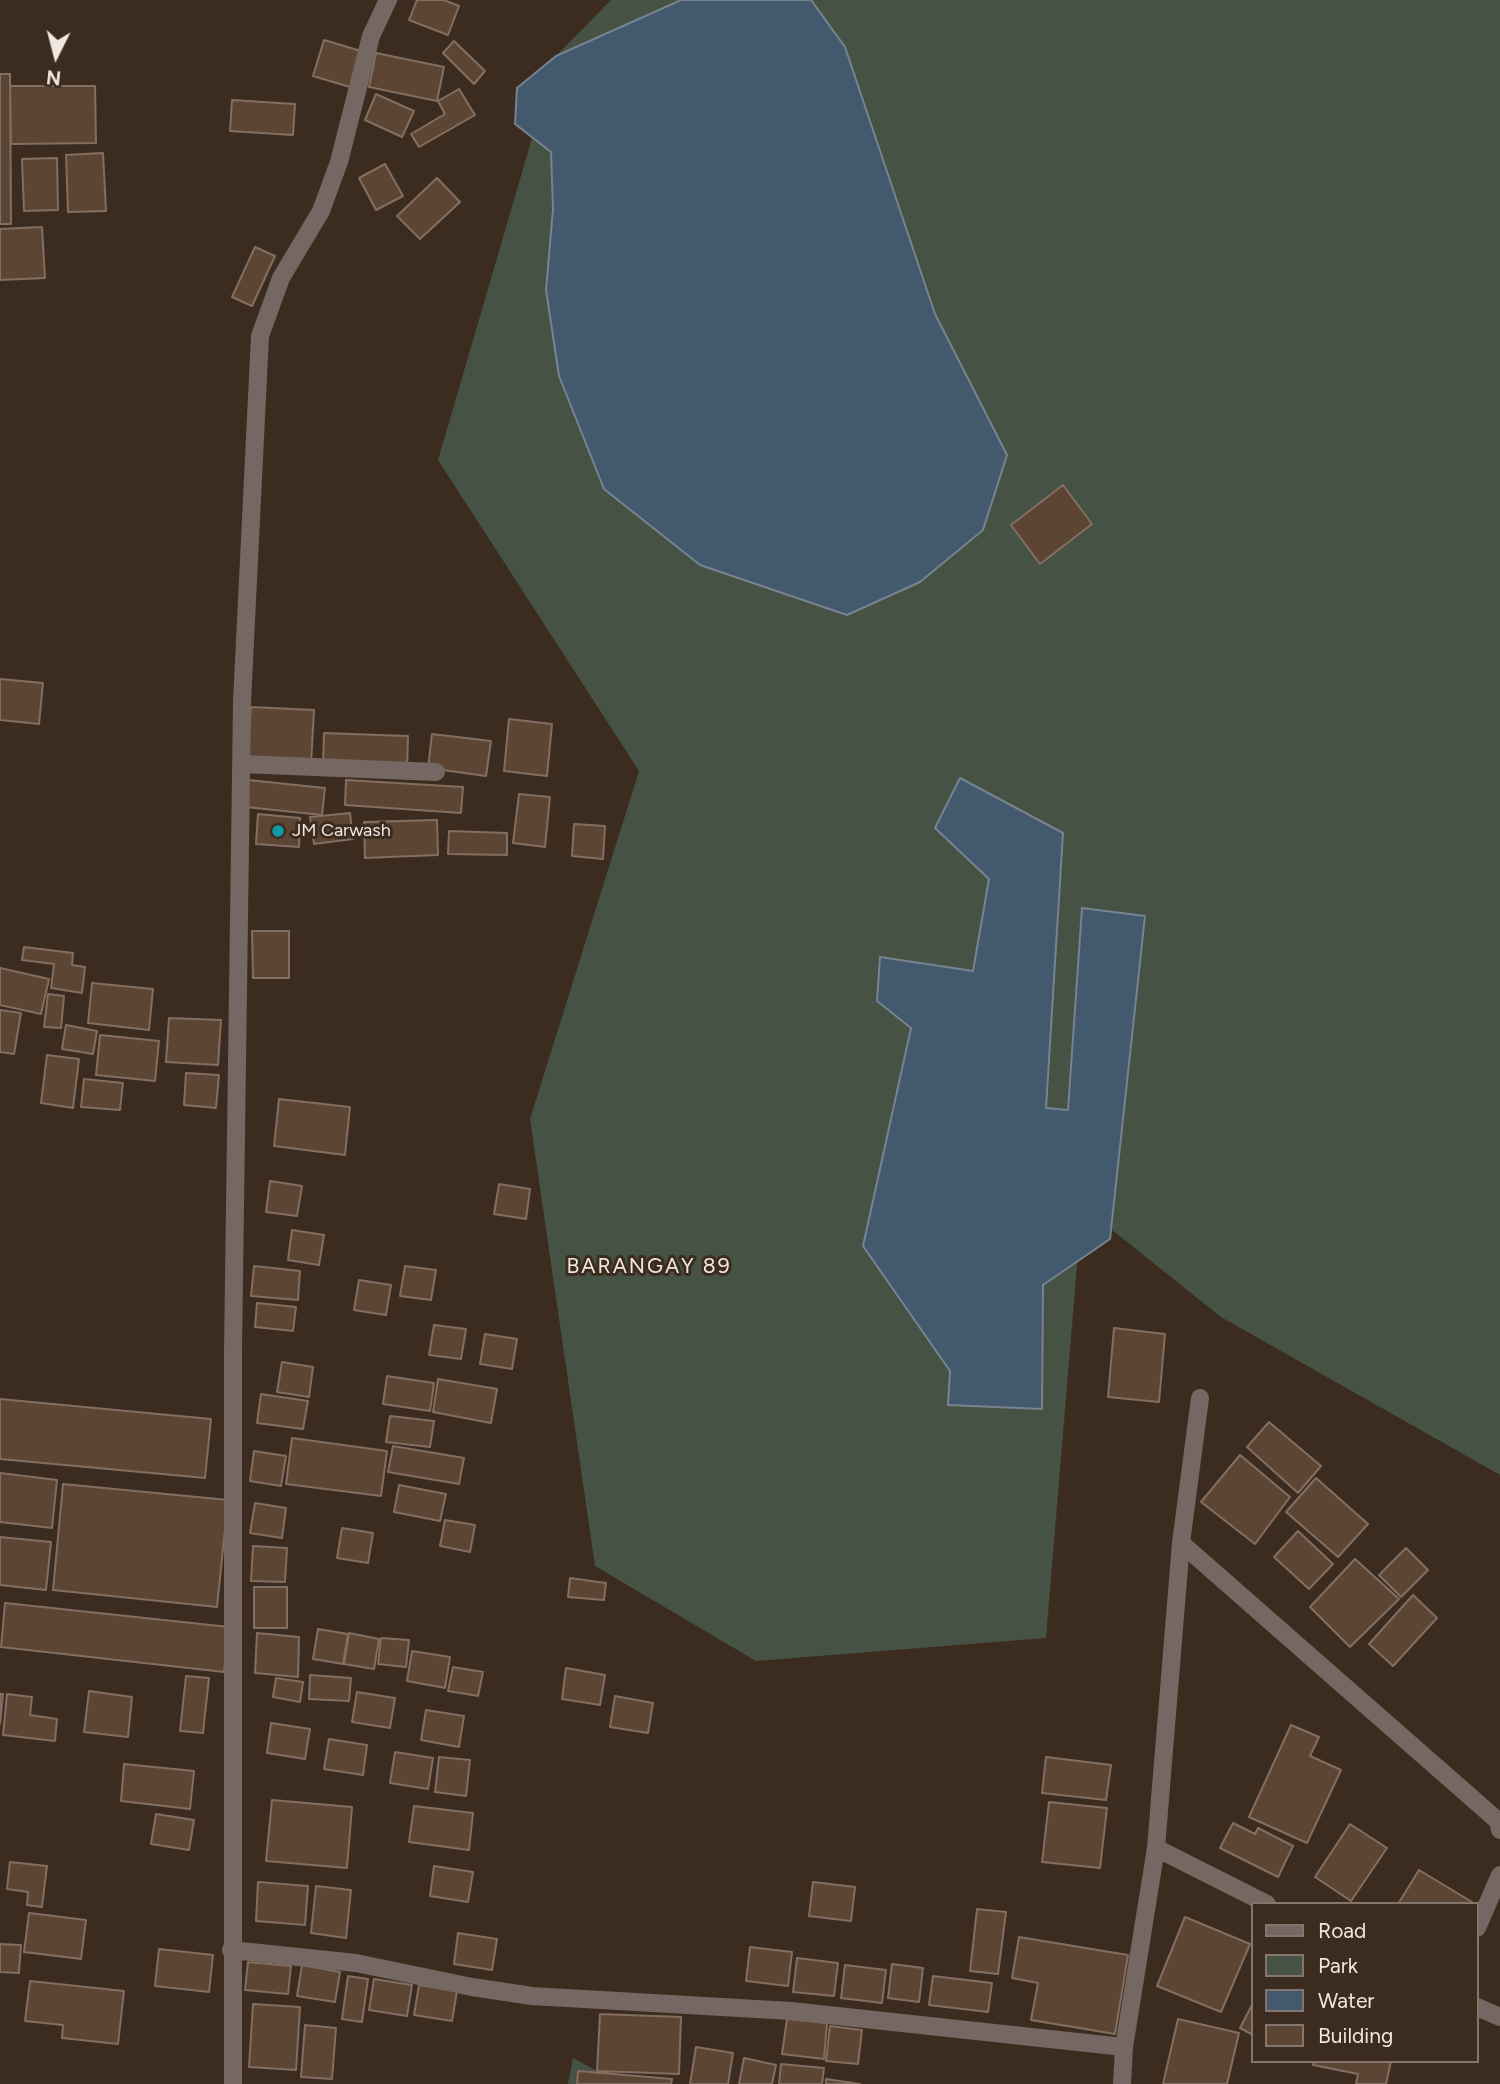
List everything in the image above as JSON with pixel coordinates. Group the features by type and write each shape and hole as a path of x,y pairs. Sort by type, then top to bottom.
{"street":[{"path":"233,2084 233,1350 242,764 260,336 281,278 321,211 339,162 371,36 388,0"},
{"path":"242,764 436,772"},
{"path":"1122,2084 1124,2047 1156,1847 1181,1543 1200,1398"},
{"path":"1181,1543 1498,1822 1500,1830"},
{"path":"1156,1847 1263,1902"},
{"path":"1479,1923 1500,1875"},
{"path":"231,1950 356,1963 471,1987 532,1996 791,2011 1124,2047"},
{"path":"1479,2008 1500,2017"}],"green space":[{"path":"611,0 1500,0 1500,1475 1221,1317 1082,1206 1046,1638 756,1661 595,1566 530,1119 639,771 438,460 556,56"},
{"path":"573,2058 597,2071 626,2084 568,2084"}],"water":[{"path":"681,0 811,0 845,47 935,314 1007,455 983,530 920,582 847,615 700,565 604,489 559,376 546,290 553,209 551,152 515,124 517,88 556,56"},
{"path":"960,778 1063,833 1046,1108 1068,1110 1082,908 1145,916 1110,1239 1043,1285 1042,1409 948,1405 950,1371 863,1246 911,1028 877,1001 880,957 973,971 989,879 935,828"}],"building":[{"path":"417,0 444,0 459,6 448,35 409,20"},
{"path":"324,40 361,51 350,87 313,76"},
{"path":"454,41 485,71 474,84 443,53"},
{"path":"376,53 444,67 437,101 369,87"},
{"path":"0,74 10,74 11,224 0,224"},
{"path":"10,86 95,86 96,143 11,144"},
{"path":"459,89 475,115 419,147 411,134 445,114 438,101"},
{"path":"376,94 414,111 402,137 365,120"},
{"path":"232,100 295,104 293,135 230,131"},
{"path":"103,153 106,211 68,212 66,155"},
{"path":"57,158 58,210 24,211 22,159"},
{"path":"385,164 403,196 376,210 359,178"},
{"path":"437,178 460,202 420,239 397,216"},
{"path":"42,227 45,278 0,280 0,229"},
{"path":"255,247 275,256 252,306 232,297"},
{"path":"1063,485 1092,524 1040,564 1011,525"},
{"path":"0,679 43,683 39,724 0,720"},
{"path":"251,707 314,710 311,764 247,760"},
{"path":"509,719 552,724 547,776 504,771"},
{"path":"324,733 408,736 407,770 323,765"},
{"path":"432,734 491,741 486,776 428,768"},
{"path":"248,780 325,788 322,815 246,807"},
{"path":"346,780 463,787 461,813 345,805"},
{"path":"519,794 550,797 545,847 513,843"},
{"path":"350,813 353,839 314,844 310,817"},
{"name":"JM Carwash","path":"258,814 300,818 299,847 256,844"},
{"path":"437,820 438,855 365,858 364,822"},
{"path":"574,824 605,826 603,859 572,856"},
{"path":"449,831 507,833 507,855 448,854"},
{"path":"252,931 289,931 289,978 253,978"},
{"path":"24,947 73,953 72,965 85,967 82,993 51,988 54,964 22,960"},
{"path":"0,968 49,979 41,1014 0,1005"},
{"path":"92,983 153,989 149,1030 88,1023"},
{"path":"48,994 64,996 61,1028 44,1027"},
{"path":"0,1010 21,1013 14,1054 0,1052"},
{"path":"169,1018 221,1020 218,1065 166,1062"},
{"path":"66,1025 97,1031 93,1054 62,1049"},
{"path":"100,1035 159,1041 155,1081 96,1075"},
{"path":"47,1055 79,1059 73,1108 41,1103"},
{"path":"186,1073 219,1075 216,1108 184,1105"},
{"path":"84,1079 123,1083 120,1110 81,1107"},
{"path":"279,1099 350,1107 345,1155 274,1146"},
{"path":"270,1181 302,1186 297,1216 266,1212"},
{"path":"499,1184 530,1189 526,1219 494,1214"},
{"path":"292,1230 324,1235 319,1265 288,1260"},
{"path":"254,1266 300,1271 298,1300 251,1296"},
{"path":"405,1266 436,1270 431,1300 400,1296"},
{"path":"359,1280 391,1285 386,1315 354,1310"},
{"path":"257,1303 296,1307 293,1331 255,1327"},
{"path":"434,1325 466,1329 461,1359 429,1355"},
{"path":"1114,1328 1165,1334 1159,1402 1108,1397"},
{"path":"485,1334 517,1339 512,1369 480,1364"},
{"path":"282,1362 313,1367 309,1397 277,1392"},
{"path":"387,1376 434,1383 430,1411 383,1404"},
{"path":"438,1379 497,1389 491,1423 433,1412"},
{"path":"261,1394 308,1401 303,1429 257,1423"},
{"path":"0,1399 211,1419 205,1478 0,1459"},
{"path":"390,1416 434,1421 430,1447 386,1442"},
{"path":"1269,1422 1321,1466 1298,1493 1247,1447"},
{"path":"292,1438 387,1451 381,1496 286,1484"},
{"path":"393,1446 464,1458 459,1484 388,1472"},
{"path":"254,1451 286,1456 281,1486 250,1481"},
{"path":"1240,1455 1290,1497 1255,1544 1201,1502"},
{"path":"0,1473 57,1480 52,1528 0,1522"},
{"path":"1316,1478 1368,1524 1338,1557 1286,1512"},
{"path":"63,1484 228,1500 217,1607 53,1590"},
{"path":"399,1485 446,1494 440,1521 394,1512"},
{"path":"255,1503 286,1508 282,1538 250,1533"},
{"path":"445,1520 475,1525 470,1552 440,1546"},
{"path":"342,1528 373,1533 368,1563 337,1558"},
{"path":"1298,1531 1333,1564 1309,1589 1274,1557"},
{"path":"0,1537 51,1542 46,1590 0,1585"},
{"path":"253,1546 287,1548 285,1582 251,1581"},
{"path":"1406,1548 1428,1570 1401,1597 1379,1575"},
{"path":"1355,1559 1399,1599 1350,1647 1310,1607"},
{"path":"570,1578 606,1583 604,1600 568,1597"},
{"path":"254,1587 287,1587 287,1628 254,1628"},
{"path":"1413,1595 1437,1618 1393,1666 1369,1644"},
{"path":"5,1603 229,1627 224,1672 1,1647"},
{"path":"318,1629 348,1634 343,1664 313,1659"},
{"path":"257,1633 299,1637 298,1677 255,1673"},
{"path":"349,1633 379,1639 374,1669 344,1664"},
{"path":"381,1638 409,1640 406,1667 378,1664"},
{"path":"412,1651 450,1657 445,1688 407,1681"},
{"path":"453,1667 483,1672 478,1696 448,1691"},
{"path":"566,1668 605,1675 600,1705 562,1699"},
{"path":"310,1675 351,1678 349,1701 309,1699"},
{"path":"186,1676 209,1678 203,1733 180,1731"},
{"path":"276,1678 303,1682 300,1702 273,1697"},
{"path":"89,1691 132,1697 128,1737 84,1732"},
{"path":"357,1692 395,1698 390,1728 352,1722"},
{"path":"0,1694 3,1694 0,1724"},
{"path":"7,1694 32,1697 30,1715 57,1719 55,1741 3,1735"},
{"path":"615,1696 653,1703 648,1733 610,1727"},
{"path":"426,1710 464,1716 459,1747 421,1740"},
{"path":"271,1723 310,1729 305,1759 267,1753"},
{"path":"1291,1725 1319,1737 1310,1756 1341,1770 1307,1843 1249,1817"},
{"path":"329,1739 367,1745 363,1775 324,1769"},
{"path":"395,1752 433,1758 428,1789 390,1783"},
{"path":"439,1757 470,1760 466,1796 435,1792"},
{"path":"1046,1757 1111,1765 1106,1800 1042,1793"},
{"path":"124,1764 194,1771 190,1809 121,1801"},
{"path":"272,1800 352,1807 347,1868 266,1861"},
{"path":"1049,1802 1107,1808 1100,1868 1042,1862"},
{"path":"414,1806 473,1813 469,1850 409,1842"},
{"path":"156,1814 194,1820 189,1850 151,1844"},
{"path":"1233,1823 1255,1834 1258,1828 1293,1846 1278,1877 1220,1848"},
{"path":"1350,1824 1387,1848 1351,1901 1315,1877"},
{"path":"10,1862 47,1866 42,1907 27,1905 28,1892 7,1889"},
{"path":"434,1866 473,1872 468,1902 430,1896"},
{"path":"1419,1870 1472,1902 1399,1902"},
{"path":"258,1882 308,1886 305,1925 256,1921"},
{"path":"813,1882 855,1887 851,1921 809,1916"},
{"path":"316,1886 351,1890 346,1938 311,1933"},
{"path":"977,1909 1006,1912 998,1974 970,1971"},
{"path":"29,1913 86,1920 81,1959 24,1952"},
{"path":"1185,1917 1250,1944 1221,2012 1157,1986"},
{"path":"458,1933 497,1939 492,1970 454,1964"},
{"path":"1019,1937 1128,1955 1115,2034 1031,2020 1038,1983 1012,1978"},
{"path":"0,1944 21,1945 19,1973 0,1972"},
{"path":"750,1947 792,1952 788,1986 746,1981"},
{"path":"159,1949 213,1955 209,1992 155,1986"},
{"path":"797,1958 838,1963 834,1996 793,1992"},
{"path":"248,1962 291,1966 288,1994 245,1990"},
{"path":"892,1964 923,1968 919,2002 888,1998"},
{"path":"302,1965 340,1972 335,2002 297,1996"},
{"path":"845,1965 886,1970 882,2003 841,1998"},
{"path":"348,1976 368,1979 362,2022 342,2019"},
{"path":"933,1976 992,1983 988,2012 929,2005"},
{"path":"374,1979 412,1985 407,2016 369,2010"},
{"path":"30,1981 124,1991 118,2044 62,2038 63,2025 25,2021"},
{"path":"419,1985 457,1991 452,2021 414,2015"},
{"path":"253,2004 300,2007 296,2070 249,2067"},
{"path":"1252,2005 1252,2034 1240,2028"},
{"path":"600,2014 681,2017 679,2074 597,2071"},
{"path":"787,2019 827,2023 824,2059 782,2054"},
{"path":"1178,2019 1239,2033 1227,2084 1163,2084"},
{"path":"305,2025 336,2028 332,2079 301,2077"},
{"path":"830,2026 862,2030 858,2064 826,2061"},
{"path":"696,2047 733,2053 728,2084 690,2084"},
{"path":"744,2058 776,2065 772,2084 739,2084"},
{"path":"1391,2063 1386,2084 1356,2084 1358,2074 1313,2065"},
{"path":"781,2064 824,2068 822,2084 779,2084"},
{"path":"578,2071 672,2079 671,2084 577,2084"},
{"path":"826,2079 860,2084 826,2084"}],"place":[{"name":"JM Carwash","path":"278,831"}],"district":[{"name":"BARANGAY 89","path":"649,1267"}]}
